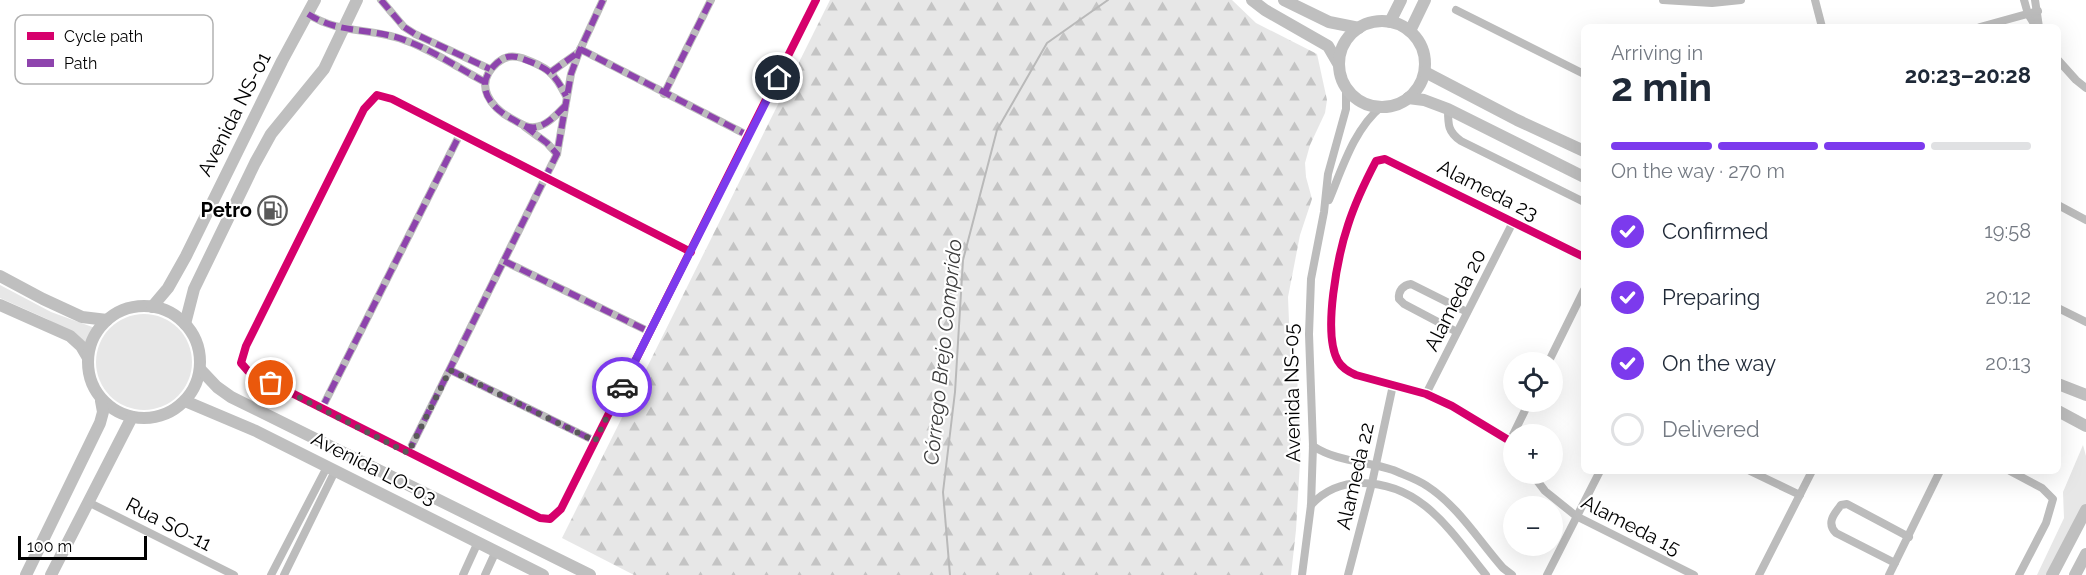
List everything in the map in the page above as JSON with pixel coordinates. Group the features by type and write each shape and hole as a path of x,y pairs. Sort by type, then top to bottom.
{"street":[{"name":"Avenida NS-01","path":"152,307 168,288 186,256 282,61 315,0"},
{"name":"Avenida NS-01","path":"185,324 194,290 255,163 271,134 324,69 357,0"},
{"path":"381,0 404,27 415,34 490,69"},
{"path":"408,453 557,154 566,96 579,51 602,2 591,0"},
{"path":"664,94 711,0"},
{"path":"691,252 546,176 382,95 377,95 364,109 246,346 241,361 248,371 408,453 540,518 550,519 561,510 595,441 691,252 749,136 816,0"},
{"path":"1252,0 1265,10 1328,46 1339,65 1346,87 1355,97 1367,104 1395,105 1408,98 1418,87 1425,72 1424,52 1420,44 1410,31 1390,22 1374,22 1359,28 1348,38 1341,50 1339,65"},
{"path":"1284,0 1329,22 1359,28"},
{"path":"1390,22 1401,0"},
{"path":"1410,31 1425,0"},
{"path":"1664,0 1712,3 1742,0"},
{"path":"1815,0 1821,24"},
{"path":"2024,0 2028,14 2036,24"},
{"path":"2036,0 2038,24"},
{"path":"1456,10 1581,72"},
{"path":"1991,24 2038,11"},
{"path":"308,14 326,24 406,40 485,82"},
{"path":"551,72 579,51"},
{"path":"579,51 749,136"},
{"path":"557,154 525,126 498,112 487,97 485,82 490,69 503,58 514,55 544,66 557,77 566,96"},
{"path":"2061,63 2086,88"},
{"path":"1425,72 1463,93 1581,150"},
{"name":"Avenida NS-05","path":"1302,575 1311,505 1313,446 1311,279 1324,212 1328,174 1346,109 1346,87"},
{"path":"1408,98 1424,100 1448,109 1581,176"},
{"path":"525,126 541,126 565,106"},
{"name":"Avenida NS-05","path":"1324,212 1361,129 1370,115 1381,106"},
{"path":"1448,109 1448,127 1461,141 1581,201"},
{"path":"322,408 460,134"},
{"name":"Alameda 23","path":"1393,385 1356,375 1343,368 1333,349 1332,337 1335,280 1348,225 1376,161 1391,160 1581,256"},
{"path":"2061,207 2086,220"},
{"name":"Alameda 20","path":"1426,394 1514,222"},
{"path":"504,261 650,333"},
{"path":"0,276 82,317 107,320"},
{"path":"1456,332 1404,304 1399,299 1400,293 1405,285 1411,284 1467,312"},
{"path":"1553,352 1581,296"},
{"path":"0,305 70,336 81,346 88,358"},
{"path":"26,575 100,423 103,412 101,401 89,376 88,358 94,337 107,320 122,310 140,306 152,307 175,315 185,324 197,343 201,361 195,387 178,408 161,416 132,417 101,401"},
{"path":"2061,310 2086,322"},
{"name":"Avenida LO-03","path":"200,369 217,387 231,397 590,575"},
{"path":"450,370 595,441"},
{"path":"1393,385 1426,394 1452,406 1503,438"},
{"name":"Alameda 22","path":"1348,575 1372,483 1393,385"},
{"path":"2061,385 2086,395"},
{"name":"Avenida LO-03","path":"185,401 256,431 543,575"},
{"path":"2061,413 2086,426"},
{"path":"51,575 132,417"},
{"path":"1313,446 1342,458 1376,465 1415,479 1442,498 1512,575"},
{"path":"271,575 331,469"},
{"path":"284,575 331,469"},
{"path":"1547,575 1598,474"},
{"path":"1756,474 1800,495"},
{"path":"1759,575 1810,474"},
{"path":"1889,575 1939,474"},
{"path":"2016,474 2042,488 2053,499 2046,523 2019,575"},
{"path":"1311,505 1319,496 1328,491 1356,483 1384,485 1402,491 1435,513 1486,575"},
{"name":"Alameda 15","path":"1540,484 1576,516 1694,575"},
{"name":"Rua SO-11","path":"88,502 234,575"},
{"path":"1895,563 1836,533 1831,527 1831,521 1840,507 1847,504 1909,537"},
{"path":"2052,575 2086,510"},
{"path":"463,575 478,542"},
{"path":"485,575 496,551"},
{"path":"2075,575 2086,554"}],"green space":[{"path":"830,0 1232,0 1256,23 1317,54 1327,100 1325,113 1310,145 1305,163 1312,199 1300,235 1288,297 1290,346 1297,376 1301,444 1291,575 634,575 562,538"},
{"path":"0,285 51,312 95,328 87,343 47,319 0,298"},
{"path":"144,314 162,318 178,328 188,344 192,362 188,380 178,396 162,406 144,410 126,406 110,396 100,380 96,362 100,344 110,328 126,318"},
{"path":"2083,445 2086,456 2086,513 2055,575 2037,575 2064,518 2063,492"}],"waterway":[{"name":"Córrego Brejo Comprido","path":"950,575 943,492 955,392 963,260 997,130 1047,43 1108,0"}],"marked path":[{"path":"381,0 404,27 415,34 490,69"},
{"path":"408,453 557,154 571,74 603,0"},
{"path":"664,94 711,0"},
{"path":"308,14 332,25 407,41 485,82"},
{"path":"580,49 749,136"},
{"path":"551,72 579,52"},
{"path":"565,106 544,124 536,127 526,126 505,115 491,102 485,88 486,80 490,71 500,60 510,56 516,57 538,65 549,72 558,81 566,96"},
{"path":"525,126 557,154"},
{"path":"322,408 460,134"},
{"path":"504,261 650,332"},
{"path":"450,370 595,441"}],"cycle path":[{"path":"691,252 392,99 377,95 364,109 246,346 241,363 248,371 540,518 550,519 561,509 816,0"},
{"path":"1503,437 1452,406 1426,394 1356,375 1346,370 1338,361 1333,348 1331,332 1333,294 1344,238 1360,193 1376,161 1385,159 1581,256"}],"way so far":[{"path":"271,383 408,453 450,370 595,441 622,387"}],"place":[{"name":"Petro","path":"273,210"}],"route":[{"path":"622,387 778,78"}]}
